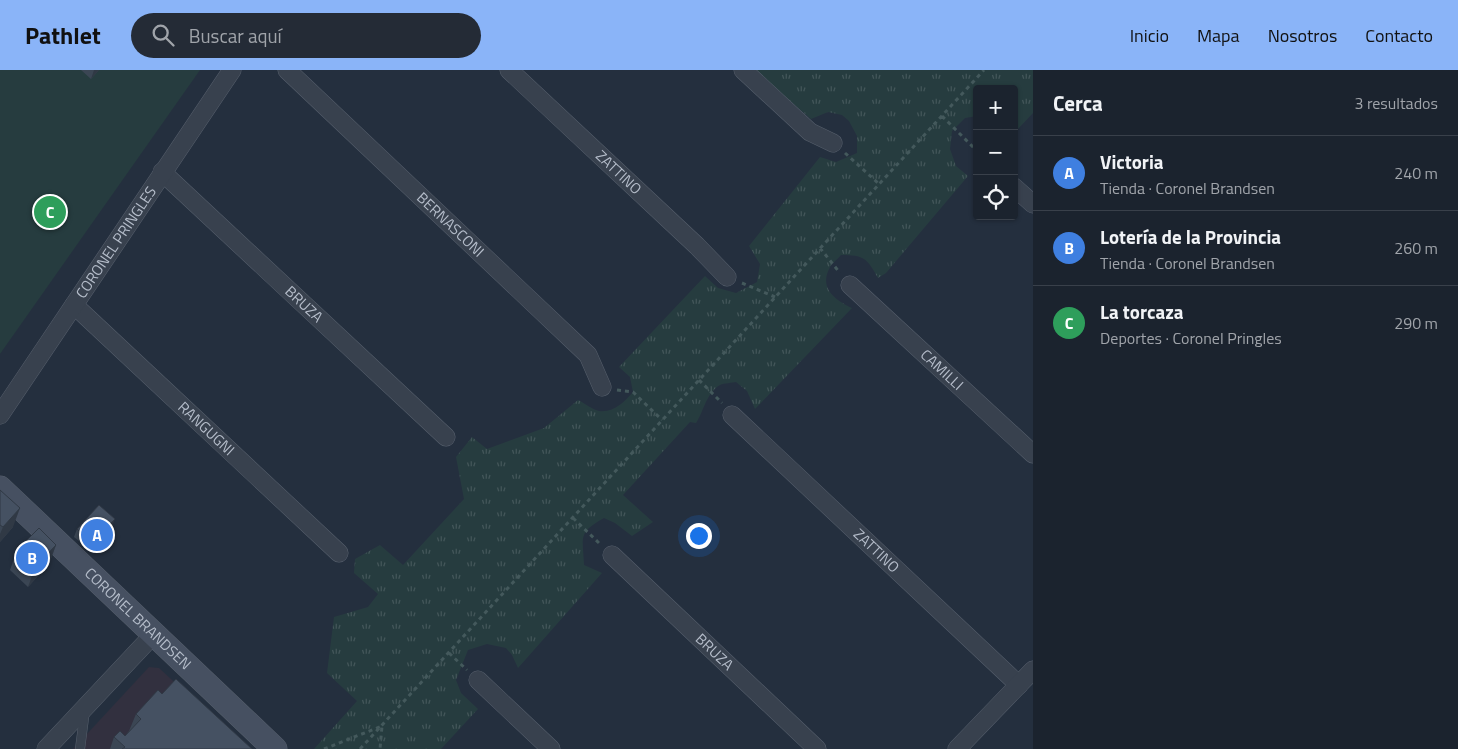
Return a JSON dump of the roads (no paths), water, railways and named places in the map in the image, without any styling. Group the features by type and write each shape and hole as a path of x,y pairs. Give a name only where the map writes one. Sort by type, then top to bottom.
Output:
{"street":[{"name":"CORONEL PRINGLES","path":"0,415 232,70"},
{"name":"BERNASCONI","path":"286,70 588,355 602,387"},
{"name":"ZATTINO","path":"509,70 697,246 727,277"},
{"path":"743,70 810,132 833,143"},
{"name":"BRUZA","path":"162,172 446,437"},
{"path":"1018,191 1033,204"},
{"name":"CAMILLI","path":"850,285 1033,454"},
{"name":"RANGUGNI","path":"74,305 339,553"},
{"name":"ZATTINO","path":"732,415 1019,685"},
{"name":"CORONEL BRANDSEN","path":"0,488 275,749"},
{"name":"BRUZA","path":"612,555 817,749"},
{"path":"46,749 153,635"},
{"path":"958,749 1033,670"},
{"path":"478,680 551,749"}],"lane":[{"path":"80,749 86,706"}],"place":[{"name":"La torcaza","path":"50,212"},
{"name":"Victoria","path":"97,535"},
{"name":"Lotería de la Provincia","path":"32,558"}]}
